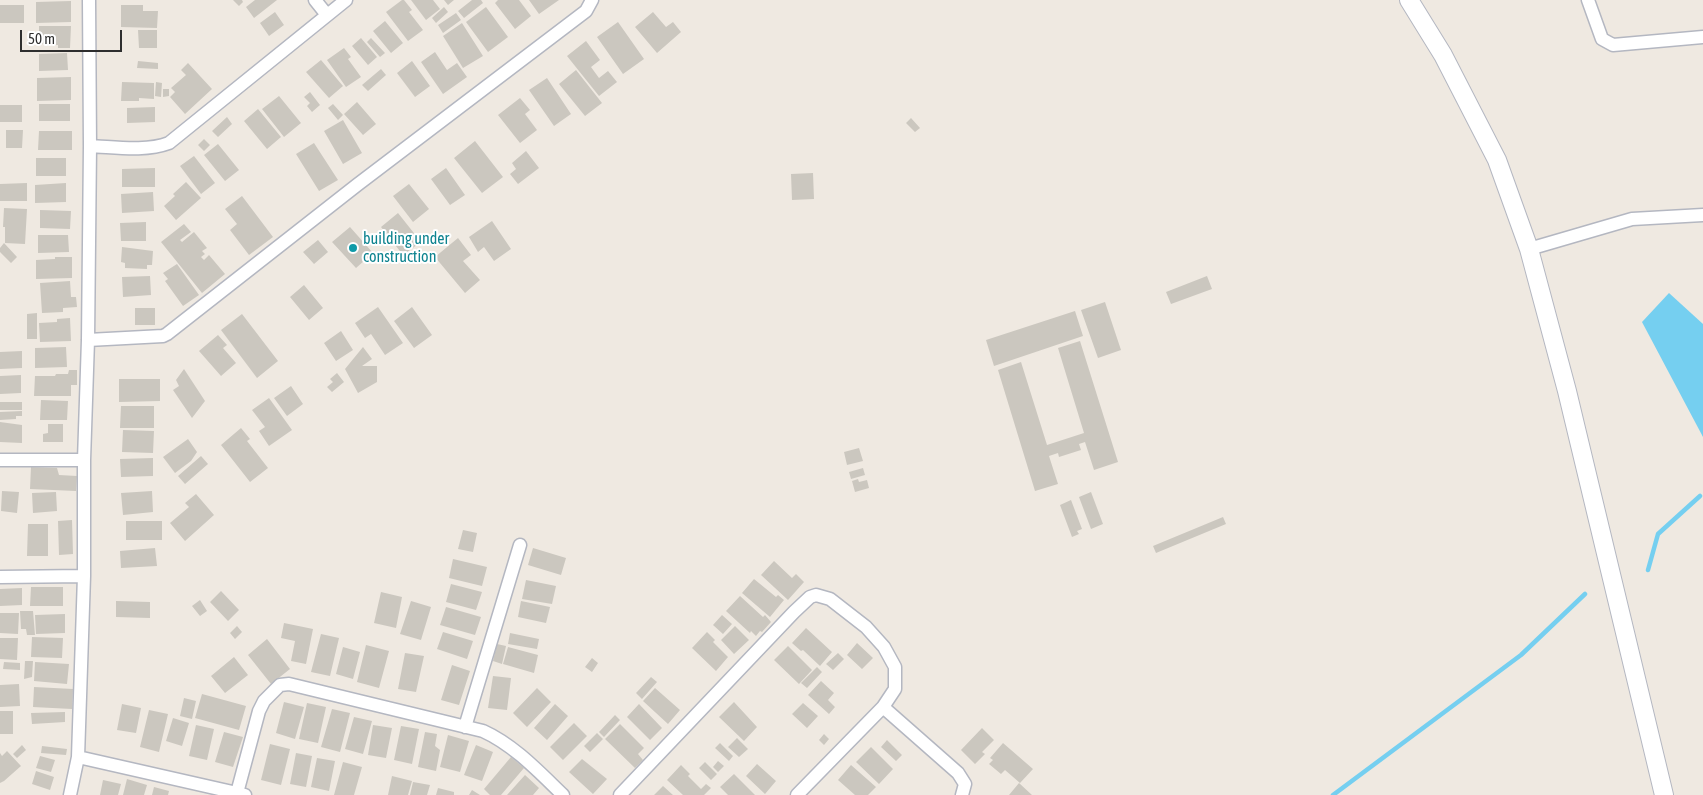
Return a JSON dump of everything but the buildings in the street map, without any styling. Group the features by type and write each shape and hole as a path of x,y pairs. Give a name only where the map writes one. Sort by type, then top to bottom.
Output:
{"street":[{"path":"70,795 78,757 84,576 84,460 88,340 90,146 89,0"},
{"path":"315,0 327,15"},
{"path":"90,146 148,148 159,147 169,143 346,0"},
{"path":"88,340 163,336 167,334 357,185 586,10 592,0"},
{"path":"1409,0 1443,55 1497,160 1529,249 1567,391 1664,795"},
{"path":"1588,0 1602,39 1613,45 1703,37"},
{"path":"1529,249 1632,218 1703,215"},
{"path":"0,460 84,460"},
{"path":"465,727 520,545"},
{"path":"0,577 84,576"},
{"path":"620,795 810,597 816,595 830,599 866,627 884,647 895,667 895,688 883,707 797,795"},
{"path":"78,757 241,794 259,711 264,701 280,685 289,684 483,731 509,745 564,795"},
{"path":"883,707 958,773 965,784 962,795"}],"water":[{"path":"1669,293 1703,324 1703,437 1642,322"}],"waterway":[{"path":"1648,570 1658,534 1700,496"},
{"path":"1333,795 1521,655 1585,594"}],"place":[{"name":"building under construction","path":"353,248"}]}
